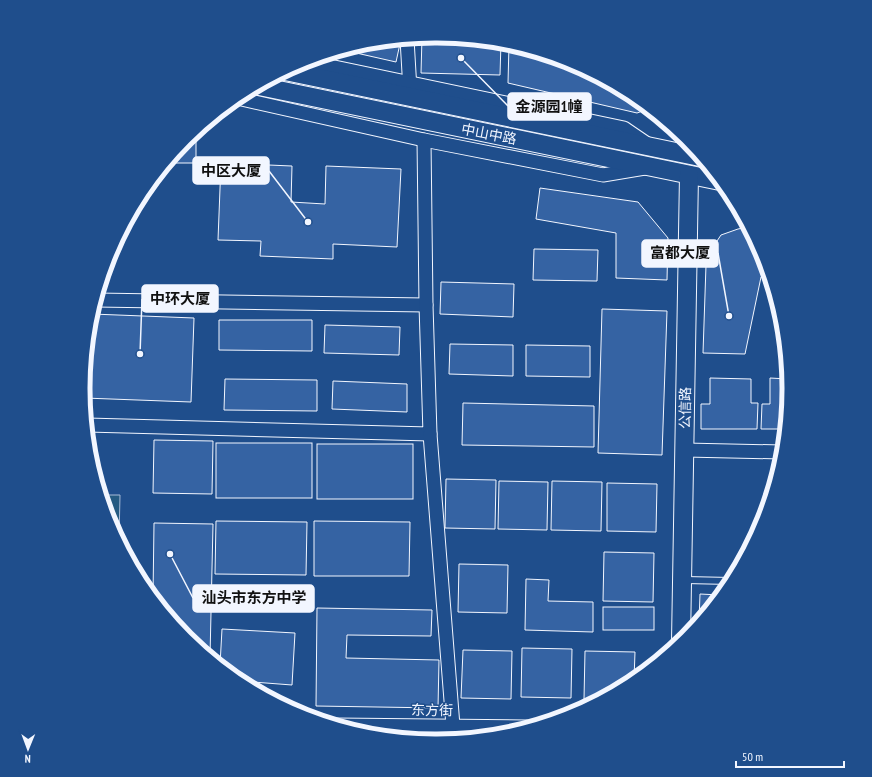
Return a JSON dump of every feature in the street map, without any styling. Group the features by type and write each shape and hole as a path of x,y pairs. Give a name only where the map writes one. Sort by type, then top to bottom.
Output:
{"main road":[{"name":"中山中路","path":"305,69 410,90 468,109 652,148 687,151"},
{"name":"中山中路","path":"266,87 480,133 711,179"},
{"name":"公信路","path":"682,631 689,175"}],"street":[{"path":"407,45 410,90 487,100 624,128 652,148"},
{"path":"296,111 311,97"},
{"path":"246,100 424,140 603,175 648,167"},
{"path":"468,109 487,100"},
{"path":"457,146 480,133"},
{"path":"424,140 426,305 430,434 453,726"},
{"path":"102,300 426,305"},
{"path":"92,425 430,434"},
{"path":"685,450 776,452"},
{"name":"东方街","path":"361,725 504,727"}],"lane":[{"path":"682,580 722,581"}],"shaded area":[{"path":"107,495 120,495 119,526"}],"building":[{"path":"422,44 459,44 501,50 500,75 421,73"},
{"path":"400,45 396,62 356,53"},
{"path":"509,51 547,61 568,69 609,89 642,111 637,113 508,83"},
{"path":"196,140 196,163 174,163"},
{"path":"221,163 292,166 291,202 325,204 326,166 401,169 397,247 333,244 333,259 260,256 261,241 218,240"},
{"path":"540,188 638,202 668,238 667,280 616,278 616,233 536,219"},
{"path":"742,228 746,236 763,277 761,277 745,354 703,353 706,265 711,250 721,235"},
{"path":"534,249 598,250 597,281 533,280"},
{"path":"441,282 514,284 513,317 440,314"},
{"path":"602,309 667,311 662,455 598,453"},
{"path":"99,314 194,318 191,402 90,398 93,343"},
{"path":"219,320 312,320 312,351 219,350"},
{"path":"325,325 400,327 399,355 324,353"},
{"path":"450,344 513,345 513,376 449,374"},
{"path":"526,345 590,346 590,377 526,376"},
{"path":"710,378 751,379 751,403 758,403 757,429 701,429 701,404 710,404"},
{"path":"770,378 782,379 779,429 761,429 762,404 770,404"},
{"path":"225,379 317,380 317,411 224,410"},
{"path":"333,381 407,384 407,412 332,409"},
{"path":"463,403 594,406 594,447 462,445"},
{"path":"154,440 213,441 212,494 153,493"},
{"path":"216,443 312,443 312,498 216,498"},
{"path":"317,444 413,444 413,499 317,499"},
{"path":"446,479 496,480 495,529 445,528"},
{"path":"499,481 548,482 547,530 498,529"},
{"path":"552,481 602,482 601,531 551,530"},
{"path":"607,483 657,484 656,532 607,531"},
{"path":"216,521 307,522 306,575 215,574"},
{"path":"314,521 410,522 409,576 314,576"},
{"path":"154,523 213,524 210,650 176,616 153,586"},
{"path":"604,552 654,553 653,602 603,601"},
{"path":"459,564 508,565 507,613 458,612"},
{"path":"526,579 549,580 548,601 593,602 593,632 525,630"},
{"path":"700,594 713,595 710,599 699,612"},
{"path":"603,607 654,607 654,630 603,630"},
{"path":"317,608 432,610 431,636 347,635 346,658 439,660 438,708 316,706"},
{"path":"222,629 295,633 292,685 254,682 220,658"},
{"path":"522,648 572,649 571,698 521,697"},
{"path":"463,650 512,651 511,699 461,698"},
{"path":"585,651 635,652 634,671 609,688 584,699"}],"place":[{"name":"金源园1幢","path":"461,58"},
{"name":"中区大厦","path":"308,222"},
{"name":"富都大厦","path":"729,316"},
{"name":"中环大厦","path":"140,354"},
{"name":"汕头市东方中学","path":"170,554"}]}
